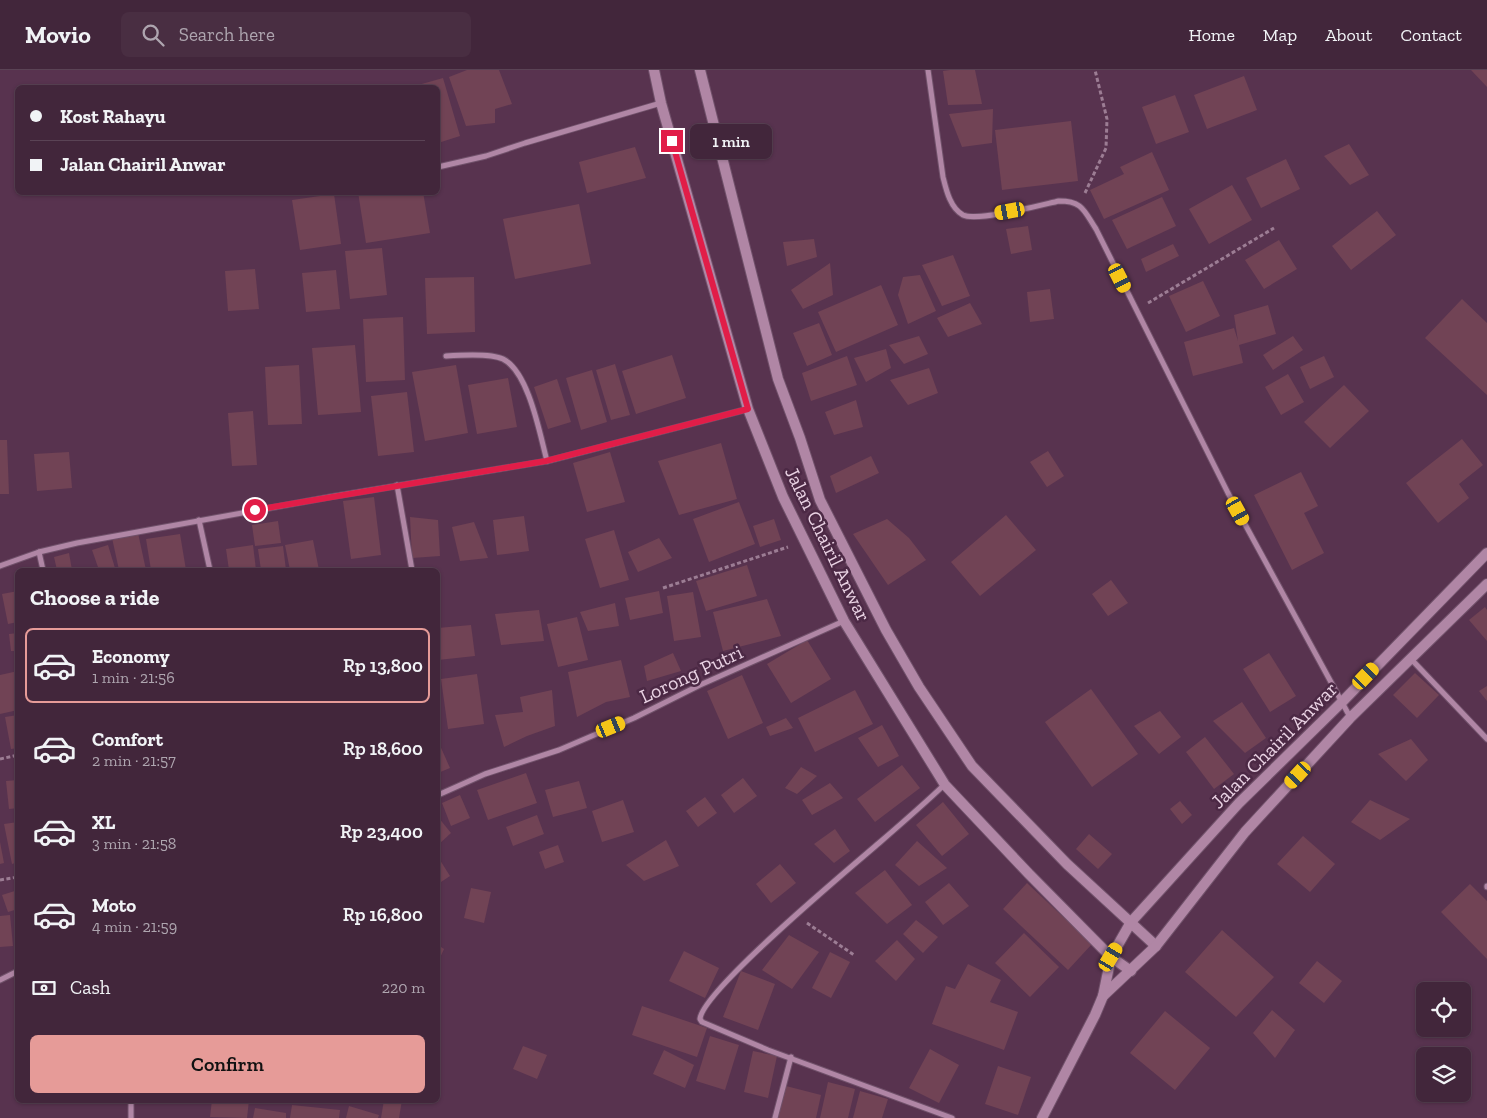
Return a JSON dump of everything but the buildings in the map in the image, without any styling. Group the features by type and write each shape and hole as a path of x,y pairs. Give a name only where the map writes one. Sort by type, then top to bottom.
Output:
{"main road":[{"name":"Jalan Chairil Anwar","path":"654,70 661,103 748,409 783,497 844,621 945,785 1111,957 1131,971"},
{"name":"Jalan Chairil Anwar","path":"700,70 778,379 820,500 886,630 919,687 972,766 1067,864 1156,946"},
{"name":"Jalan Chairil Anwar","path":"1103,996 1111,957 1132,922 1239,803 1342,702 1487,553"},
{"name":"Jalan Chairil Anwar","path":"1103,996 1156,946 1245,832 1350,718 1487,584"},
{"path":"1042,1118 1103,996"}],"street":[{"path":"928,70 943,177 953,204 963,215 979,217 1059,201 1071,201 1079,205 1096,230 1228,493 1350,718"},
{"path":"440,167 486,156 661,103"},
{"path":"446,356 463,355 503,359 515,369 528,395 546,461"},
{"path":"0,566 39,552 77,543 397,485 546,461 748,409"},
{"path":"397,485 412,568"},
{"path":"199,520 210,568"},
{"path":"39,552 43,568"},
{"name":"Lorong Putri","path":"440,794 485,774 559,750 634,718 700,685 844,621"},
{"path":"1411,659 1487,738"},
{"path":"945,785 754,953 711,998 700,1014 700,1019 702,1022 768,1050 952,1118"},
{"path":"0,980 15,972"},
{"path":"774,1118 791,1057"},
{"path":"131,1103 131,1118"}],"path":[{"path":"1079,205 1106,148 1107,119 1095,70"},
{"path":"1137,310 1274,228"},
{"path":"663,588 805,541"},
{"path":"0,759 15,756"},
{"path":"0,880 15,878"},
{"path":"796,915 854,955"}],"route":[{"path":"255,510 546,461 748,409 672,141"}]}
